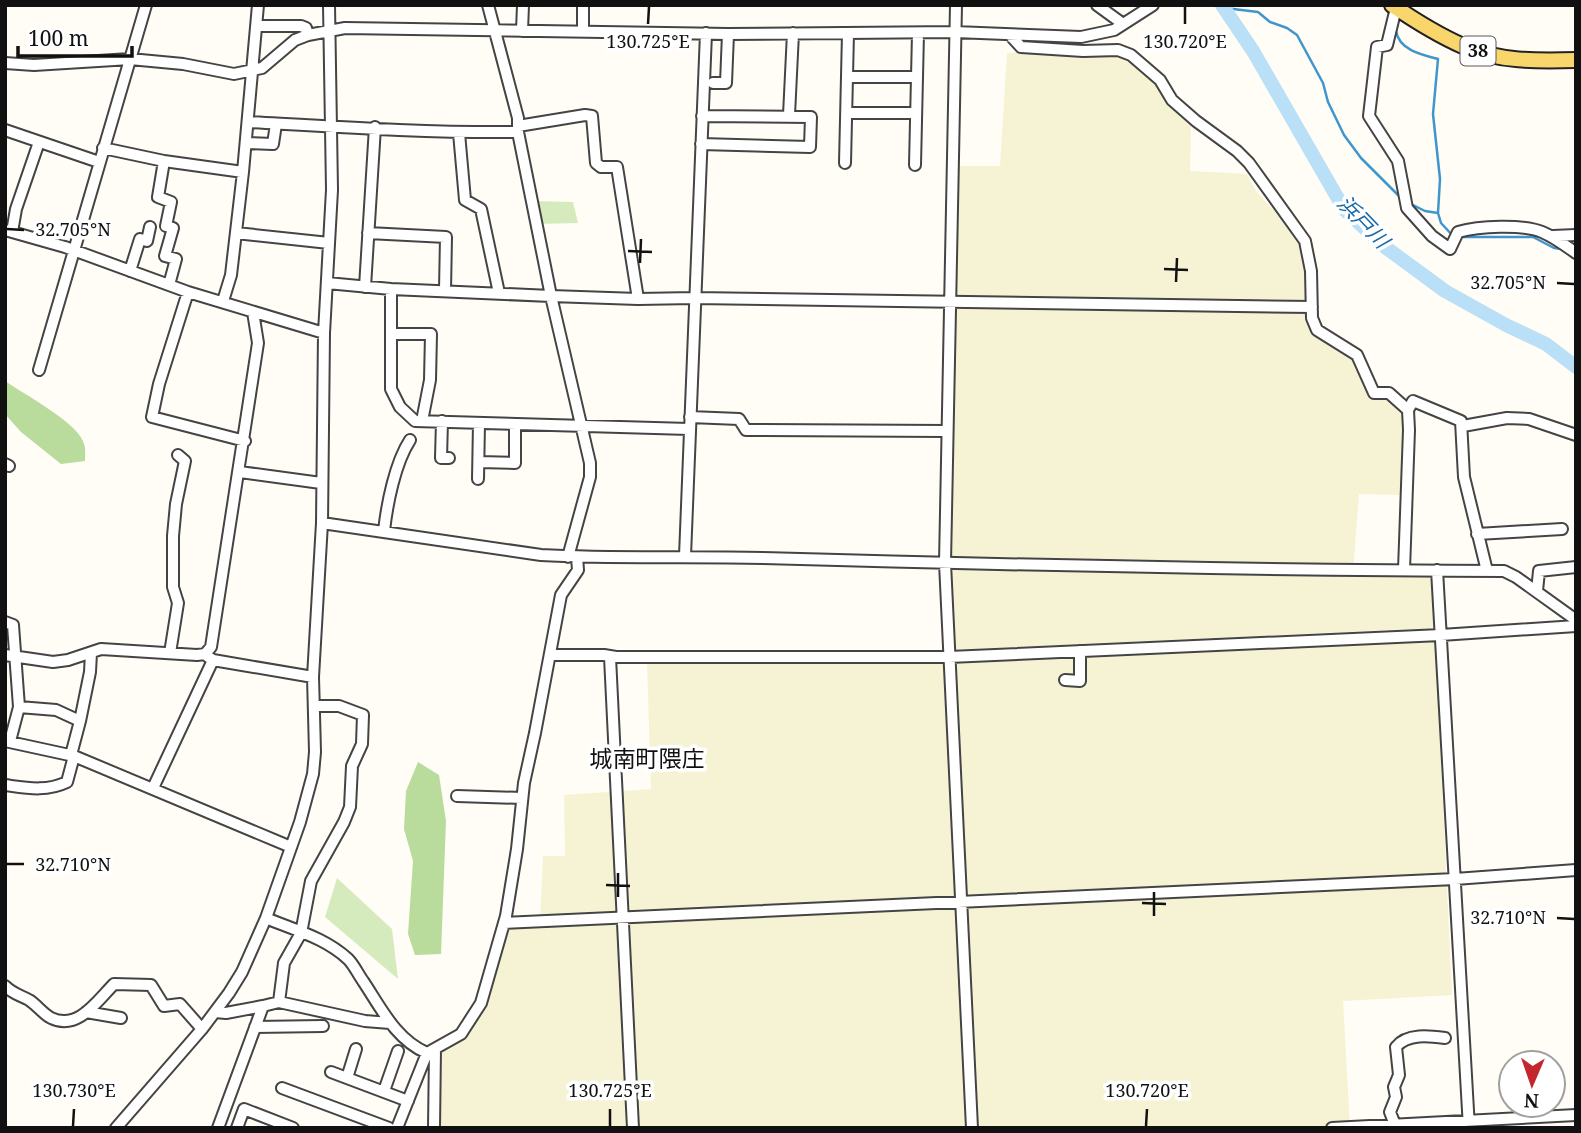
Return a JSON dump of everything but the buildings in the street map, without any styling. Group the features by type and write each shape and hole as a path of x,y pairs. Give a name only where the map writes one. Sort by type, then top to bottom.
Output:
{"main road":[{"name":"38","path":"1394,7 1464,47 1495,56 1523,60 1576,60"}],"street":[{"path":"38,370 146,5"},
{"path":"223,301 231,275 236,233 258,5"},
{"path":"116,1128 202,1029 242,972 291,847 313,774 313,677 322,523 324,333 332,127 329,5"},
{"path":"397,1128 431,1051 461,1034 481,1003 504,923 517,849 522,798 561,595 578,570 572,557 590,477 590,463 551,296 518,118 488,5"},
{"path":"522,31 523,5"},
{"path":"583,5 583,32"},
{"path":"956,5 945,563 972,1128"},
{"path":"1097,5 1125,22"},
{"path":"5,63 34,65 130,59 183,64 234,74 253,70 273,61 295,40 330,30 728,34 955,32 1093,36 1125,22 1153,5"},
{"path":"1394,7 1387,45 1377,47 1369,116 1398,161 1407,208 1432,236 1450,249 1458,232 1472,228 1525,229 1540,231 1576,253"},
{"path":"257,26 301,26 306,28 308,35"},
{"path":"685,556 706,33"},
{"path":"789,115 793,33"},
{"path":"845,163 848,33"},
{"path":"915,165 918,33"},
{"path":"713,83 726,83 728,34"},
{"path":"1010,35 1021,47 1118,50 1130,55 1160,80 1172,100 1237,150 1305,241 1309,254 1312,318 1317,330 1357,355 1374,393 1389,393 1408,410"},
{"path":"847,77 917,77"},
{"path":"846,113 916,113"},
{"path":"248,122 459,133 518,129 585,115 592,116 597,163 601,167 617,167 638,299"},
{"path":"701,144 810,147 811,117 702,116"},
{"path":"246,143 273,144 276,124"},
{"path":"365,286 374,127"},
{"path":"5,130 99,162"},
{"path":"459,133 465,200 481,209 499,293"},
{"path":"39,142 9,231 188,292 324,333"},
{"path":"103,148 164,161 243,172"},
{"path":"164,161 158,197 171,202 166,226 173,228 165,256 176,259 169,285"},
{"path":"130,271 140,239 147,241 150,227"},
{"path":"236,233 329,243"},
{"path":"368,233 446,237 445,290"},
{"path":"1550,237 1576,235"},
{"path":"327,283 391,289 638,299 1312,307"},
{"path":"391,289 391,390 400,407 415,421 688,429"},
{"path":"188,292 159,384 152,416 244,441"},
{"path":"153,788 209,657 240,472 258,343 253,312"},
{"path":"391,334 431,334 430,380 422,421"},
{"path":"1404,570 1408,410 1413,401 1461,421 1463,469 1487,571"},
{"path":"690,417 739,419 746,430 946,431"},
{"path":"1463,426 1507,418 1529,419 1576,435"},
{"path":"442,421 441,458 449,458"},
{"path":"478,479 479,422"},
{"path":"478,462 515,463 516,424"},
{"path":"384,531 386,510 402,452 410,440"},
{"path":"170,653 178,603 173,587 173,536 185,460 178,455"},
{"path":"240,472 321,483"},
{"path":"322,523 541,555 572,557 685,556 945,563 1504,571 1576,620"},
{"path":"1477,534 1562,529"},
{"path":"1537,592 1539,571 1576,567"},
{"path":"1437,570 1469,1124"},
{"path":"5,622 13,625 10,656 19,707 8,741 72,755 291,847"},
{"path":"550,655 949,657 1441,635 1576,626"},
{"path":"10,656 53,662 101,649 170,653 209,657 313,677"},
{"path":"1065,681 1080,681 1080,651"},
{"path":"5,785 34,789 59,786 67,782 90,672 90,653"},
{"path":"610,657 633,1128"},
{"path":"279,1002 284,963 301,933 312,881 350,807 352,766 362,744 363,715 339,706 314,706"},
{"path":"19,707 56,710 79,722"},
{"path":"457,796 522,798"},
{"path":"504,923 1455,879 1576,870"},
{"path":"265,918 317,937 349,960 390,1023 408,1043 431,1051"},
{"path":"5,986 53,1019 68,1022 79,1018 114,984 149,985 164,1006 180,1004 202,1029"},
{"path":"215,1012 226,1013 279,1002 365,1021 390,1023"},
{"path":"295,1005 295,1027"},
{"path":"218,1128 263,1006"},
{"path":"86,1012 121,1018"},
{"path":"255,1027 323,1026"},
{"path":"1395,1125 1390,1112 1396,1097 1394,1087 1399,1075 1396,1047 1414,1037 1433,1035 1445,1038"},
{"path":"347,1078 356,1049"},
{"path":"384,1091 398,1051"},
{"path":"431,1051 434,1128"},
{"path":"331,1072 408,1101"},
{"path":"282,1088 389,1128"},
{"path":"237,1128 244,1109 293,1128"},
{"path":"1332,1128 1469,1124 1576,1115"}],"shaded area":[{"path":"1123,52 1145,71 1159,90 1191,123 1190,171 1247,174 1256,191 1294,232 1303,251 1307,274 1308,321 1328,344 1357,362 1376,394 1400,401 1405,419 1402,495 1359,494 1353,573 1430,577 1434,628 951,650 954,166 1000,166 1007,53"},
{"path":"1435,635 1452,995 1343,1001 1350,1128 437,1128 439,1050 469,1024 504,923 540,921 543,856 565,856 564,795 651,789 647,663 940,657"}],"green space":[{"path":"532,201 573,202 578,223 537,224"},
{"path":"5,381 72,427 84,444 85,461 61,464 21,432 5,414"},
{"path":"418,762 439,775 446,821 441,954 415,955 408,934 413,861 404,829 406,791"},
{"path":"337,878 392,929 398,979 325,917"}],"waterway":[{"name":"浜戸川","path":"1222,5 1253,51 1344,209 1385,247 1445,291 1546,344 1576,367"},
{"path":"1225,8 1258,12 1270,22 1297,35 1323,83 1328,102 1344,135 1361,158 1400,197"},
{"path":"1396,31 1406,47 1438,59 1433,114 1440,179 1438,213 1441,223 1453,236"},
{"path":"1409,203 1425,211 1438,213"},
{"path":"1459,237 1533,237 1554,248 1562,249"}],"district":[{"name":"城南町隈庄","path":"647,759"}]}
